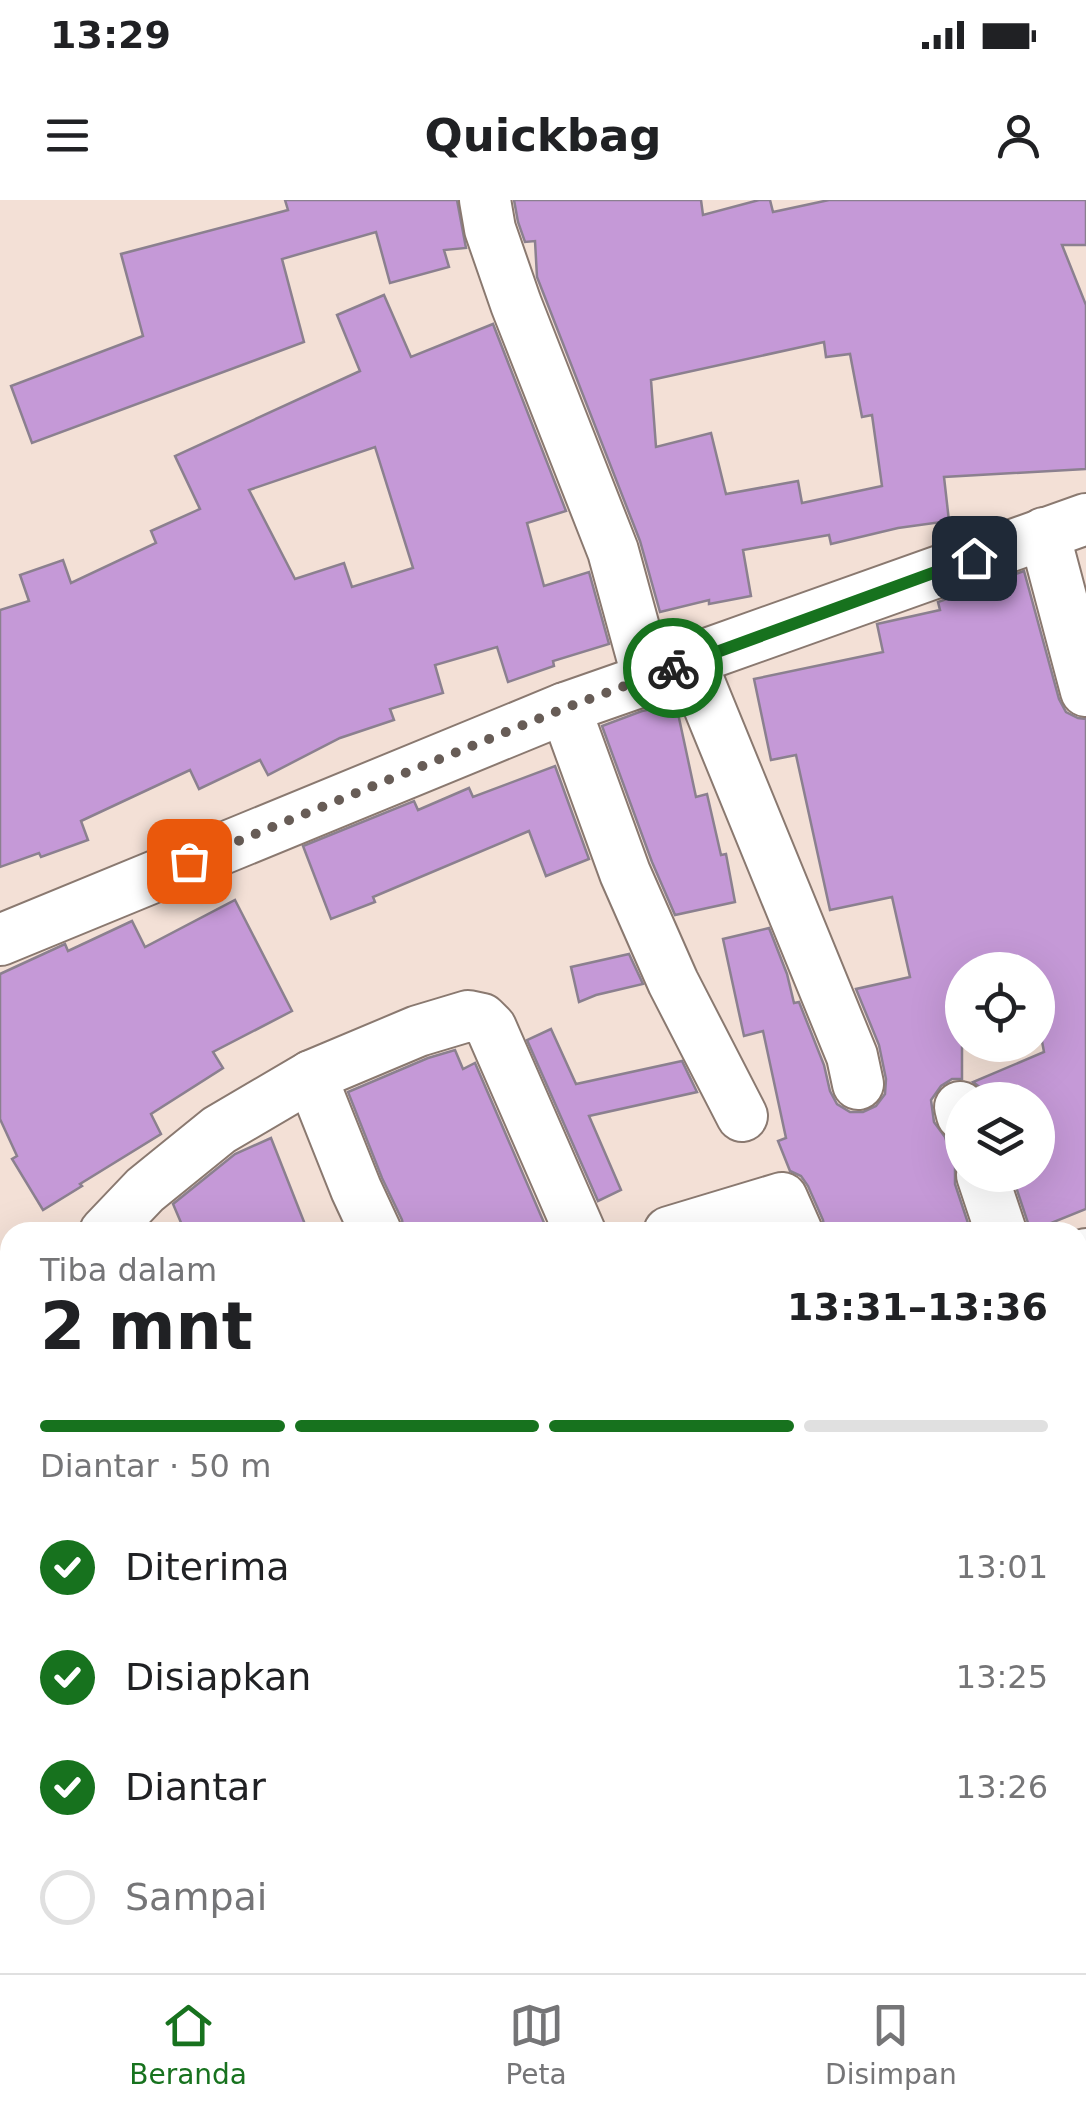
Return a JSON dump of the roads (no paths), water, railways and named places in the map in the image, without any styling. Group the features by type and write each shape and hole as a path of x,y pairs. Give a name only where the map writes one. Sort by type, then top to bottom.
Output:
{"street":[{"path":"486,200 490,228 516,304 613,552 852,1056 858,1084"},
{"path":"0,940 565,708 1065,526 1086,691"},
{"path":"565,708 625,873 674,982 742,1116"},
{"path":"130,1222 154,1212 219,1130 312,1076 418,1031 468,1016 482,1018 491,1028 576,1222"},
{"path":"312,1076 371,1222"},
{"path":"988,1192 998,1222"},
{"path":"702,1222 782,1198 792,1222"}]}
